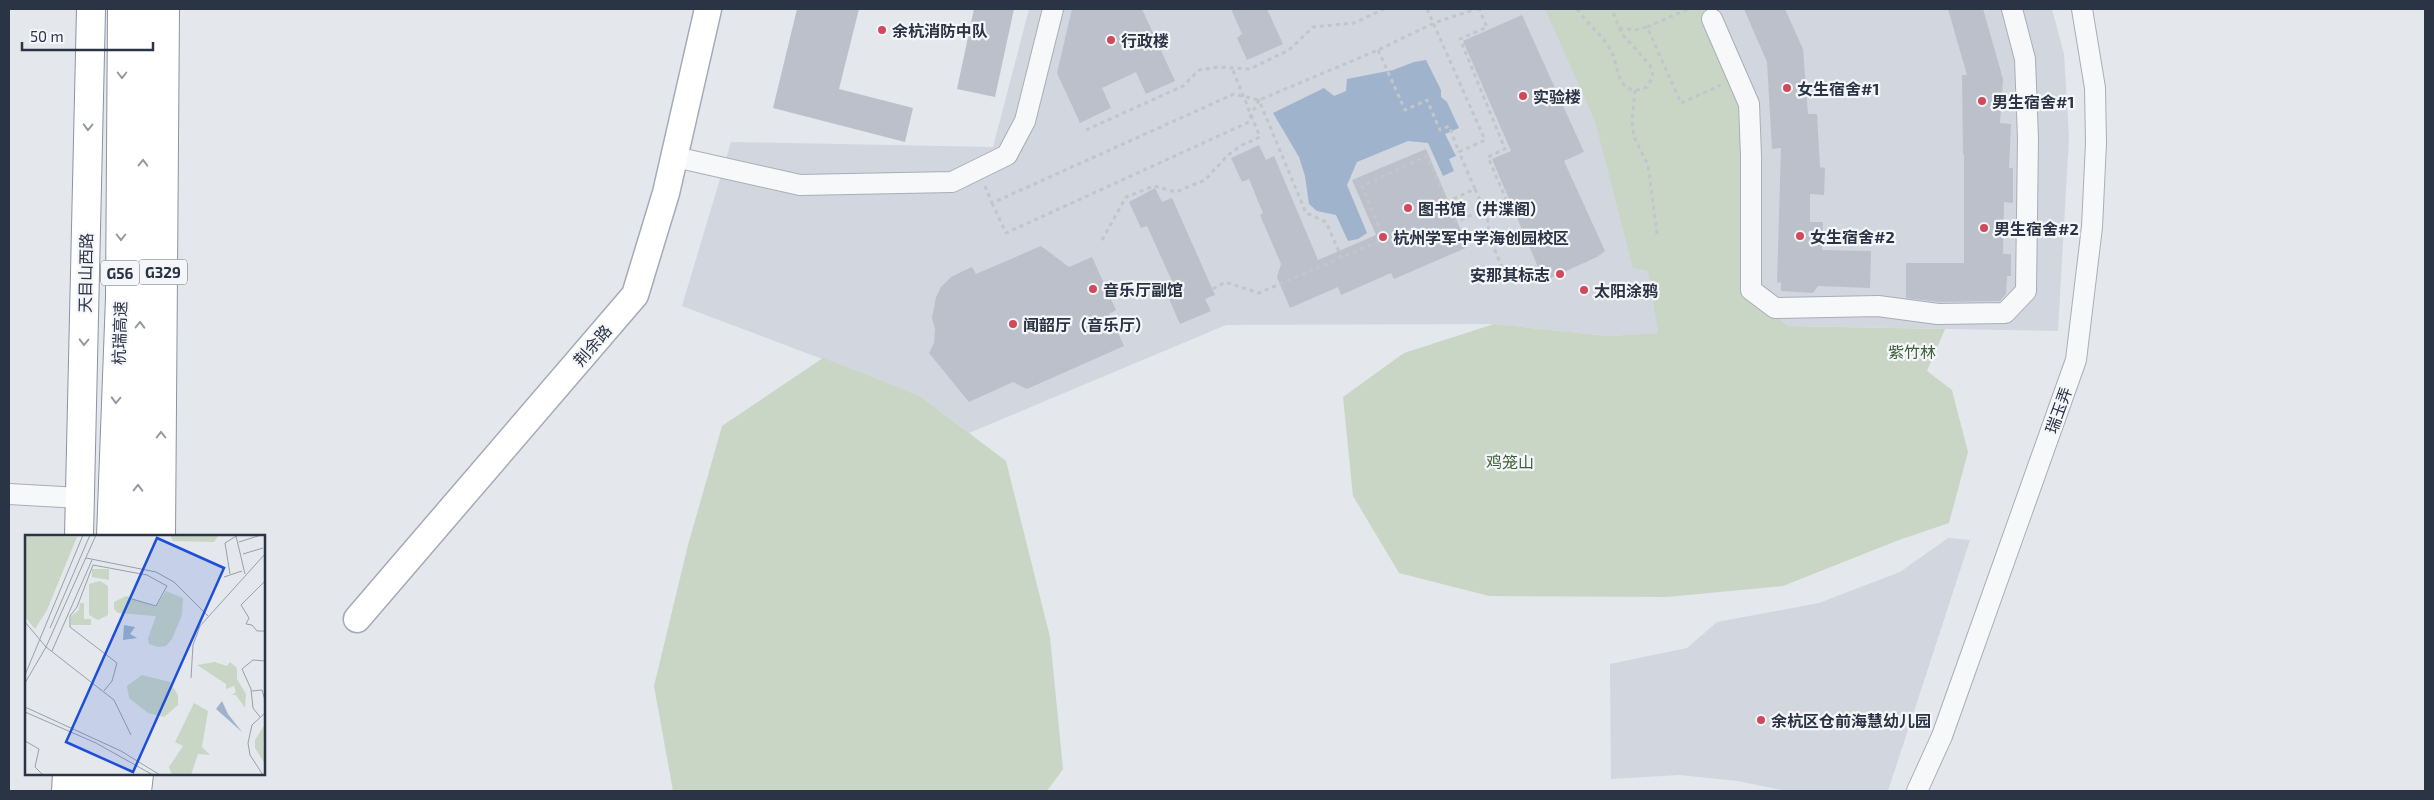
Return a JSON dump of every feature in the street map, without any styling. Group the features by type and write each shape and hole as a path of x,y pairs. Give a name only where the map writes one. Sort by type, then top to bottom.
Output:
{"highway":[{"name":"天目山西路","path":"79,535 91,9"},
{"name":"杭瑞高速","path":"111,535 120,298 122,9"},
{"name":"杭瑞高速","path":"137,535 146,9"},
{"name":"G329","path":"160,535 165,9"},
{"path":"66,791 67,775"},
{"path":"93,791 95,775"},
{"path":"118,791 119,775"},
{"path":"137,791 139,775"}],"main road":[{"name":"荆余路","path":"357,619 635,295 666,193 708,9"}],"street":[{"path":"674,157 784,183 810,186 952,182 1007,154 1025,120 1053,9"},
{"path":"1712,19 1749,104 1751,290 1775,308 1878,306 1938,314 2005,313 2026,291 2028,139 2025,60 2012,9"},
{"name":"瑞玉弄","path":"1918,791 1942,736 2076,360 2092,228 2096,143 2095,88 2082,9"},
{"path":"9,494 80,498"}],"path":[{"path":"1086,130 1183,86 1199,70 1250,69 1289,50 1313,27 1354,23 1384,9"},
{"path":"1427,9 1485,140 1459,152"},
{"path":"992,203 1234,94 1259,100 1378,50 1434,24 1477,9 1487,27 1460,39 1505,149 1488,157 1506,199 1456,222 1427,156 1362,186 1384,239 1259,293 1225,282 1213,288"},
{"path":"1578,9 1610,50 1617,65 1620,80 1627,88 1635,90 1647,87 1653,76 1650,65 1618,28 1612,9"},
{"path":"1618,28 1635,30 1647,27 1688,9"},
{"path":"1647,27 1681,103 1738,78"},
{"path":"1378,50 1405,110 1427,100 1440,130 1449,126 1488,216 1490,238 1508,282 1539,268"},
{"path":"1102,240 1126,197 1154,186 1176,192 1205,180 1228,155 1242,145 1260,137 1232,68"},
{"path":"1635,90 1632,121 1634,137 1648,165 1657,234"},
{"path":"978,170 1006,233 1247,123 1259,100"},
{"path":"1259,100 1306,213 1326,222 1344,263"},
{"path":"1453,199 1475,189"}],"shaded area":[{"name":"杭州学军中学海创园校区","path":"1029,9 2052,9 2064,54 2069,137 2058,331 1787,326 1608,336 1494,324 1226,325 969,433 920,396 682,306 731,142 993,147"},
{"name":"余杭区仓前海慧幼儿园","path":"1948,538 1970,540 1888,791 1786,791 1738,781 1679,775 1611,779 1610,664 1687,648 1717,622 1819,603 1900,572"}],"green space":[{"name":"鸡笼山","path":"1545,9 1703,9 1744,106 1747,292 1787,326 1945,329 1927,371 1952,390 1968,452 1949,523 1899,540 1783,586 1667,597 1489,596 1399,573 1353,496 1343,397 1404,353 1494,324 1608,336 1658,333 1648,271 1633,268 1595,121"},
{"path":"823,358 920,396 1006,461 1050,637 1063,769 1047,791 673,791 654,686 688,545 722,426"}],"water":[{"path":"1426,60 1441,90 1441,97 1447,102 1459,128 1445,134 1456,156 1449,159 1454,171 1443,176 1428,143 1408,141 1357,162 1347,185 1367,233 1358,239 1348,241 1336,215 1317,211 1309,204 1305,176 1299,157 1273,113 1324,88 1334,96 1346,91 1347,79 1393,70 1414,62"}],"building":[{"path":"797,9 859,9 839,89 913,108 905,142 773,108"},
{"path":"974,9 1014,9 995,97 957,89"},
{"name":"行政楼","path":"1072,9 1142,9 1175,81 1146,94 1136,72 1102,88 1111,108 1080,123 1057,73"},
{"path":"1231,9 1267,9 1283,44 1247,60 1237,38 1242,34"},
{"path":"1744,9 1785,9 1803,49 1808,114 1817,114 1820,167 1825,168 1824,195 1810,194 1810,222 1823,222 1822,250 1871,251 1870,288 1818,286 1813,293 1781,291 1781,282 1777,283 1781,148 1772,149 1767,62"},
{"path":"1948,9 1983,9 2003,79 2000,123 2011,124 2009,168 2013,168 2013,203 2004,202 2003,254 2011,254 2011,276 2007,276 2006,294 2000,301 1939,302 1906,298 1906,263 1964,263 1962,75 1967,75"},
{"name":"实验楼","path":"1522,15 1584,152 1564,161 1605,251 1597,257 1544,281 1492,159 1511,151 1463,41"},
{"name":"图书馆（井渫阁）","path":"1259,145 1266,160 1274,156 1318,260 1376,235 1352,180 1426,149 1468,247 1394,279 1391,273 1341,295 1338,287 1290,308 1277,277 1281,264 1260,215 1263,213 1249,179 1242,182 1231,158"},
{"path":"1155,188 1162,202 1172,198 1215,295 1205,299 1211,311 1180,324 1167,294 1176,290 1147,226 1141,228 1129,202"},
{"name":"闻韶厅（音乐厅）","path":"1041,246 1069,267 1092,257 1116,310 1109,314 1124,346 1027,389 1013,382 969,402 929,353 934,343 935,329 932,318 936,297 941,287 951,277 961,272 972,267 976,274"}],"place":[{"name":"余杭消防中队","path":"882,30"},
{"name":"行政楼","path":"1111,40"},
{"name":"女生宿舍#1","path":"1787,88"},
{"name":"实验楼","path":"1523,96"},
{"name":"男生宿舍#1","path":"1982,101"},
{"name":"图书馆（井渫阁）","path":"1408,208"},
{"name":"男生宿舍#2","path":"1984,228"},
{"name":"女生宿舍#2","path":"1800,236"},
{"name":"杭州学军中学海创园校区","path":"1383,237"},
{"name":"安那其标志","path":"1560,274"},
{"name":"音乐厅副馆","path":"1093,289"},
{"name":"太阳涂鸦","path":"1584,290"},
{"name":"闻韶厅（音乐厅）","path":"1013,324"},
{"name":"余杭区仓前海慧幼儿园","path":"1761,720"}],"park label":[{"name":"紫竹林","path":"1912,351"}]}
